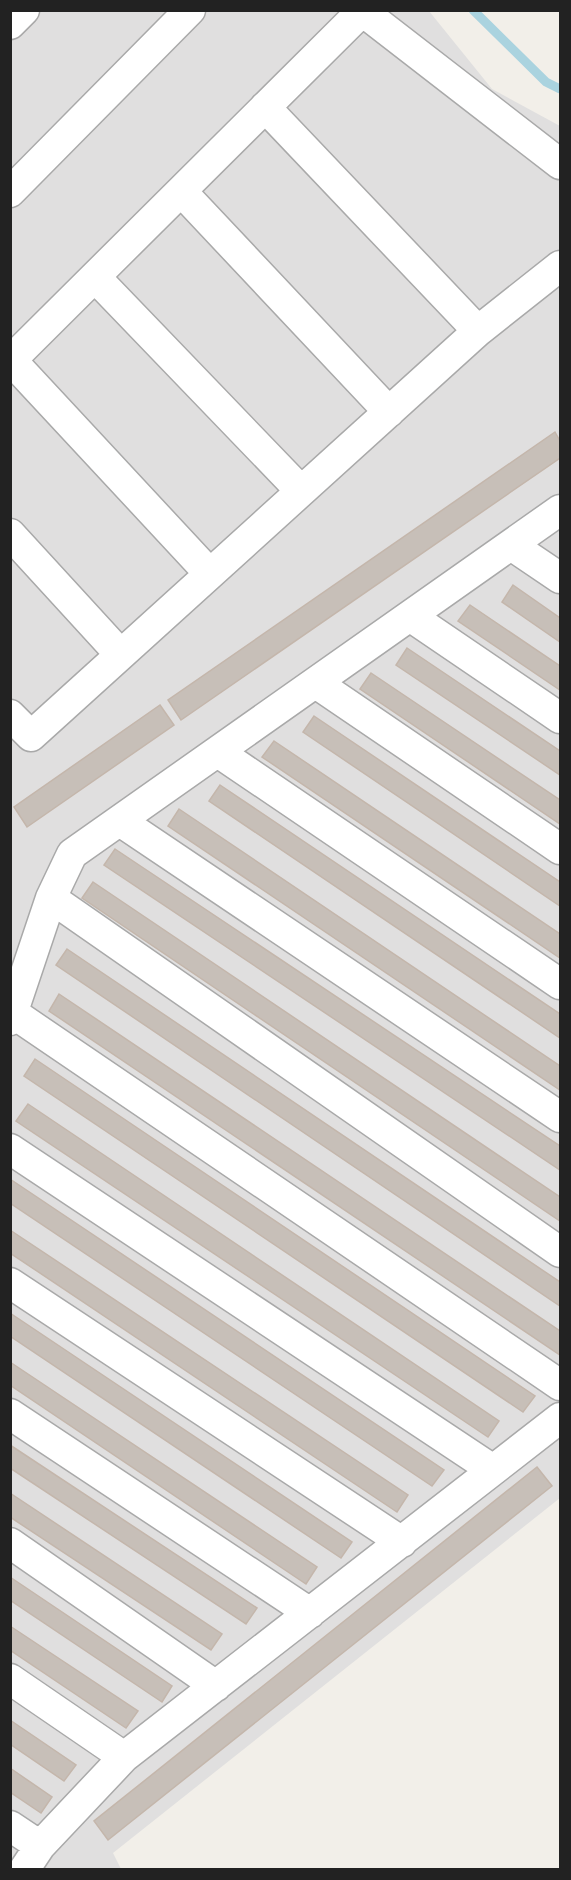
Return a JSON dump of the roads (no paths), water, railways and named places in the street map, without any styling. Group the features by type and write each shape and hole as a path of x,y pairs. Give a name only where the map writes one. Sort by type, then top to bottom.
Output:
{"street":[{"path":"10,24 24,10"},
{"path":"10,192 190,10"},
{"path":"210,573 11,360 361,11 561,164"},
{"path":"265,107 478,331"},
{"path":"181,191 389,412"},
{"path":"10,715 31,736 478,331 561,266"},
{"path":"94,277 301,491"},
{"path":"561,510 72,854 51,898 12,1016 561,1385"},
{"path":"10,534 120,654"},
{"path":"512,545 561,578"},
{"path":"410,616 561,718"},
{"path":"316,682 561,849"},
{"path":"218,752 561,984"},
{"path":"120,821 561,1117"},
{"path":"51,898 561,1252"},
{"path":"10,1149 493,1470"},
{"path":"10,1283 402,1542"},
{"path":"10,1414 310,1613"},
{"path":"10,1826 32,1858 124,1757 561,1418"},
{"path":"10,1543 216,1686"},
{"path":"10,1679 124,1757"}],"waterway":[{"path":"473,10 546,82 560,89"}]}
